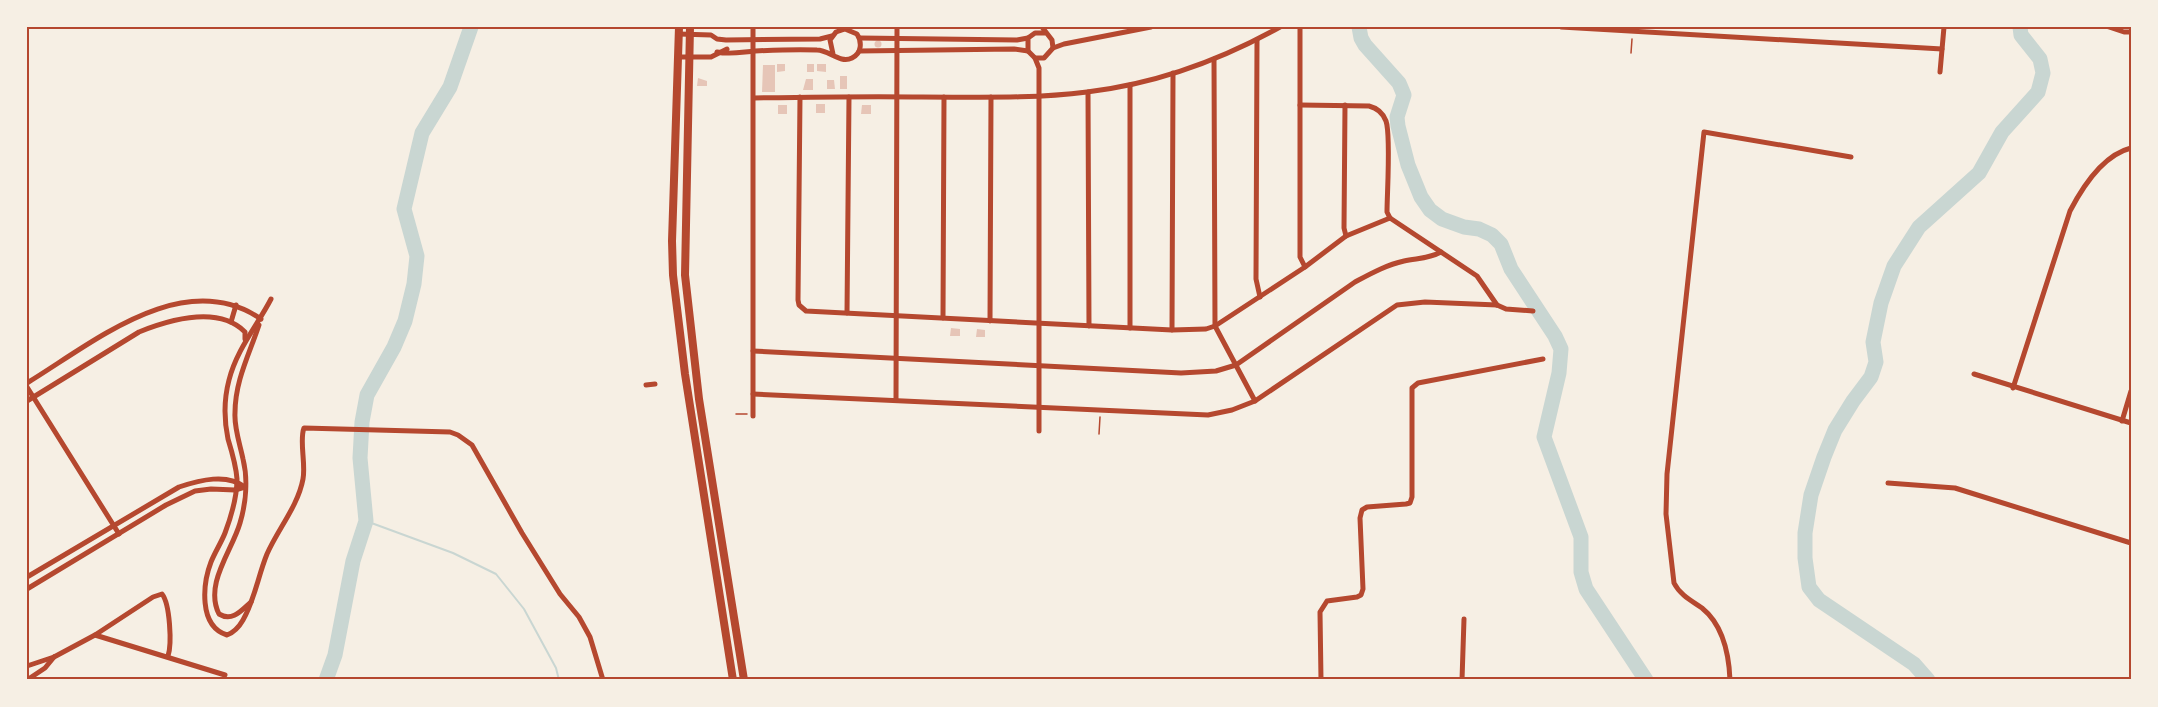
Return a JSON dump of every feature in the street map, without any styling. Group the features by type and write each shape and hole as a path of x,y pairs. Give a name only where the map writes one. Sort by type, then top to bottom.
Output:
{"main road":[{"path":"679,31 672,241 674,275 685,374 733,680"},
{"path":"690,31 685,275 716,507 726,556 744,680"},
{"path":"685,374 697,374"}],"street":[{"path":"753,27 753,415"},
{"path":"896,400 897,27"},
{"path":"1039,431 1040,68 1044,58 1053,48 1151,27"},
{"path":"754,98 1040,97 1088,92 1130,85 1173,73 1214,59 1280,27"},
{"path":"1300,27 1300,257 1305,267"},
{"path":"1561,27 1633,31 1685,30 1942,50"},
{"path":"1940,72 1944,27"},
{"path":"2109,27 2131,32"},
{"path":"679,31 711,35 717,39 820,39 832,36 845,28 854,31 860,38 860,51"},
{"path":"860,38 1017,40 1028,38 1040,30 1052,40 1064,44"},
{"path":"832,36 830,45 833,54"},
{"path":"1028,38 1026,47 1028,51"},
{"path":"678,57 711,57 720,46 717,39"},
{"path":"1257,39 1256,279 1260,297"},
{"path":"1052,40 1053,48"},
{"path":"717,52 730,49 820,50 847,60 860,51 1014,49 1028,51 1035,57 1040,68"},
{"path":"717,52 732,54 754,51"},
{"path":"1035,57 1044,58"},
{"path":"1214,59 1215,326 1255,401"},
{"path":"1172,330 1173,73"},
{"path":"1130,85 1130,328"},
{"path":"1088,92 1089,326"},
{"path":"800,97 799,305 806,311 1172,330 1206,329 1215,326 1260,297 1346,236 1390,218"},
{"path":"847,313 849,97"},
{"path":"943,318 944,97"},
{"path":"990,321 991,97"},
{"path":"1300,105 1376,108 1386,120 1388,127 1387,212 1390,218 1477,276 1497,305"},
{"path":"1345,105 1344,228 1346,236"},
{"path":"1730,680 1726,648 1714,620 1681,593 1674,583 1666,514 1667,474 1704,132 1851,157"},
{"path":"2013,388 2070,211 2086,184 2102,166 2119,151 2131,148"},
{"path":"753,351 1180,373 1216,371 1236,365 1355,282 1403,261 1430,258 1441,252"},
{"path":"252,601 228,618 219,614 215,602 222,565 244,509 244,461 234,417 235,399 240,374 271,299"},
{"path":"119,534 27,385 126,322 159,307 198,301 236,305 261,319"},
{"path":"753,394 1208,415 1232,410 1255,401 1397,305 1425,302 1497,305 1506,309 1533,311"},
{"path":"231,322 236,305"},
{"path":"27,401 139,332 158,324 197,318 221,319 231,322 244,332 244,341"},
{"path":"261,319 244,341 229,378 225,398 228,436 237,481 229,521 207,574 205,603 212,624 227,635 233,633 252,601 267,554 297,498 303,481 304,428 444,432 458,435 472,445 522,533 590,637 603,680"},
{"path":"1321,680 1320,612 1322,606 1327,601 1357,597 1361,595 1363,589 1360,518 1362,510 1367,507 1406,504 1412,497 1412,388 1418,383 1543,359"},
{"path":"1974,375 2131,423"},
{"path":"646,385 655,384"},
{"path":"2122,421 2131,392"},
{"path":"27,577 179,487 210,480 237,481 245,487"},
{"path":"1888,483 1955,488 2131,543"},
{"path":"27,589 166,505 195,491 235,490 245,487"},
{"path":"27,666 54,657 153,597 162,594 167,603 171,649 168,656"},
{"path":"1462,680 1464,619"},
{"path":"95,634 225,675"},
{"path":"27,680 45,668 54,657"}],"path":[{"path":"1632,53 1633,31"},
{"path":"1099,434 1101,411"},
{"path":"736,414 753,415"}],"building":[{"path":"878,40 882,44 878,48 874,44"},
{"path":"777,64 785,64 785,71 777,72"},
{"path":"807,64 814,64 814,72 807,72"},
{"path":"817,64 826,64 826,72 817,71"},
{"path":"763,65 775,65 775,92 762,92"},
{"path":"840,76 847,76 847,89 840,89"},
{"path":"698,78 707,81 707,86 697,86"},
{"path":"806,79 813,79 813,90 803,90"},
{"path":"827,80 834,80 835,89 827,89"},
{"path":"816,104 825,104 825,113 816,113"},
{"path":"778,105 787,105 787,114 778,114"},
{"path":"862,105 871,105 871,114 861,114"},
{"path":"951,328 960,329 960,336 950,336"},
{"path":"977,329 985,330 985,337 976,337"}],"waterway":[{"path":"326,680 335,655 353,561 366,521 360,458 362,422 367,395 394,347 405,321 414,284 417,256 404,209 422,133 450,87 471,27"},
{"path":"1359,27 1365,45 1399,83 1404,95 1397,117 1398,126 1408,165 1421,197 1430,210 1442,219 1464,227 1479,229 1492,235 1501,244 1511,269 1555,336 1561,349 1559,373 1544,437 1581,537 1581,572 1586,589 1646,680"},
{"path":"1928,680 1914,664 1819,600 1809,587 1805,558 1805,533 1811,495 1835,430 1871,377 1876,362 1873,342 1881,303 1894,266 1919,227 1979,173 2002,132 2038,92 2043,73 2040,59 2021,35 2020,27"},
{"path":"366,521 453,553 496,574 524,609 556,668 559,680"}]}
